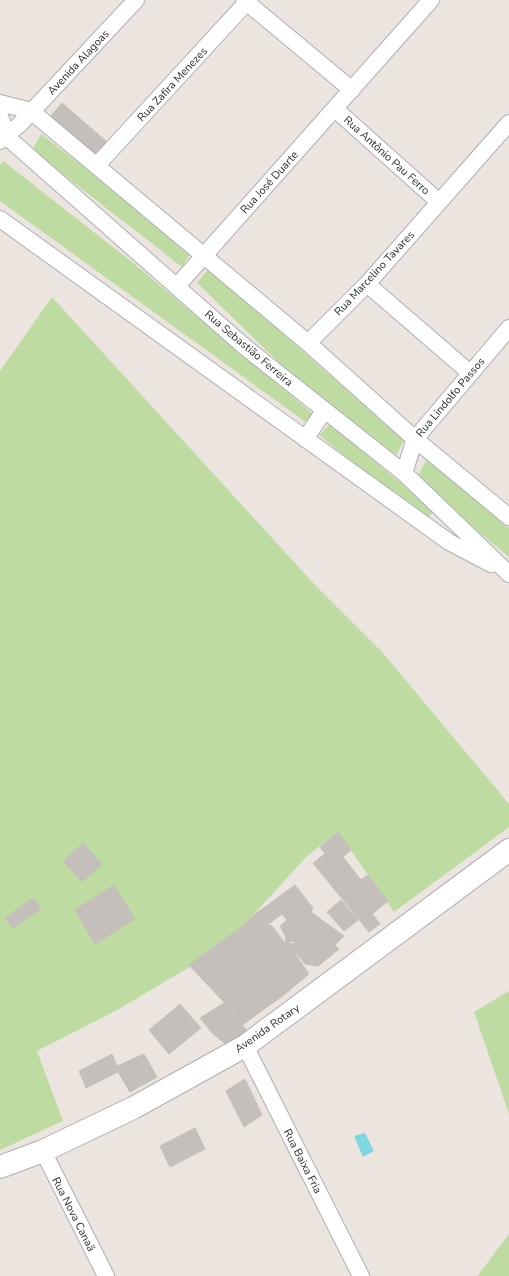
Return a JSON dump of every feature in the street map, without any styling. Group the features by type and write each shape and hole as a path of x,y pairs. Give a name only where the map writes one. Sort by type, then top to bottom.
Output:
{"main road":[{"name":"Avenida Rotary","path":"0,1167 43,1151 133,1108 245,1046 509,850"}],"street":[{"name":"Avenida Alagoas","path":"3,139 20,124 136,0"},
{"name":"Rua José Duarte","path":"177,286 431,0"},
{"path":"245,1 352,90"},
{"name":"Rua Zafira Menezes","path":"97,165 245,1"},
{"path":"0,103 31,111 308,343 415,439 509,517"},
{"name":"Rua Antônio Pau Ferro","path":"335,109 439,202"},
{"path":"0,116 3,139"},
{"name":"Rua Marcelino Tavares","path":"308,343 367,284 509,123"},
{"name":"Rua Sebastião Ferreira","path":"3,139 177,286 245,347 404,473 509,574"},
{"name":"Rua Sebastião Ferreira","path":"0,219 449,542 509,574"},
{"path":"367,284 470,373"},
{"name":"Rua Lindolfo Passos","path":"404,473 415,439 509,328"},
{"path":"305,439 324,411"},
{"name":"Rua Baixa Fria","path":"245,1046 361,1276"},
{"name":"Rua Nova Canaã","path":"43,1151 106,1276"}],"green space":[{"path":"41,134 192,251 182,267 32,150"},
{"path":"3,161 132,262 313,414 307,423 0,201 0,165"},
{"path":"209,268 404,441 396,455 298,381 197,283"},
{"path":"52,297 314,584 383,653 509,804 509,827 394,912 338,832 307,856 244,925 193,965 119,1009 37,1051 63,1121 0,1150 0,371"},
{"path":"330,424 434,511 427,519 378,483 319,435"},
{"path":"427,459 509,528 509,557 416,479"},
{"path":"509,991 509,1114 474,1012"},
{"path":"509,1234 509,1276 479,1276 478,1275"}],"water":[{"path":"365,1133 374,1151 363,1157 354,1136"}],"building":[{"path":"62,103 107,142 95,158 49,118"},
{"path":"338,832 351,850 343,857 361,880 351,886 320,847"},
{"path":"83,843 102,864 82,882 63,861"},
{"path":"326,853 380,924 369,932 313,863"},
{"path":"368,875 388,901 372,914 351,886"},
{"path":"114,885 135,919 95,944 75,910"},
{"path":"295,885 313,908 311,912 344,936 335,945 339,949 318,966 305,964 295,952 297,947 293,941 286,943 285,935 280,926 287,920 282,914 265,927 254,915"},
{"path":"33,898 41,909 13,928 5,918"},
{"path":"341,900 358,920 344,931 327,912"},
{"path":"254,915 265,927 271,925 285,943 294,944 297,947 295,954 309,974 285,994 242,1025 234,1013 189,965 244,925"},
{"path":"255,916 274,937 264,947 244,925"},
{"path":"277,935 289,950 274,962 263,948"},
{"path":"243,943 251,951 244,955 237,946"},
{"path":"200,959 205,964 197,971 193,965"},
{"path":"223,959 229,965 219,973 213,968"},
{"path":"240,964 247,972 229,985 223,977"},
{"path":"277,983 285,994 242,1025 234,1013"},
{"path":"237,985 247,1000 234,1010 220,998"},
{"path":"224,1003 248,1032 228,1046 212,1033 200,1018"},
{"path":"180,1004 201,1028 169,1054 149,1030"},
{"path":"112,1054 117,1066 144,1054 157,1077 130,1092 118,1072 86,1088 79,1071"},
{"path":"245,1079 262,1115 244,1127 226,1091"},
{"path":"195,1128 205,1149 170,1167 160,1146"}]}
